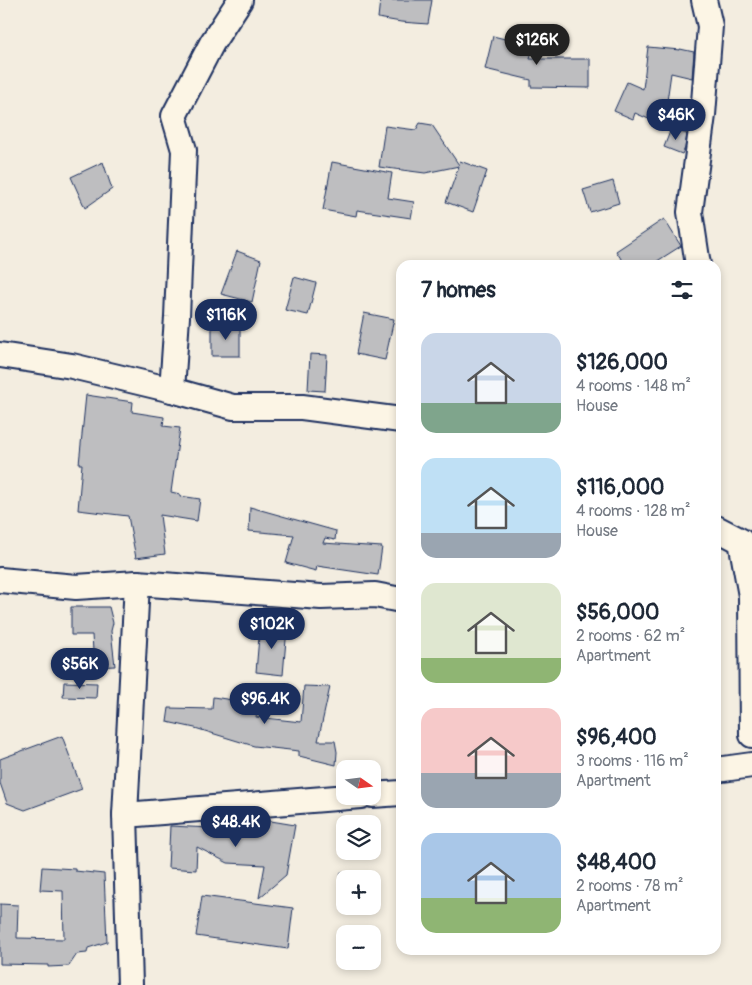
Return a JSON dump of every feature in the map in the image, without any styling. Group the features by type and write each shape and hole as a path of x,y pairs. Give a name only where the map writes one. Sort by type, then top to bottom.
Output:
{"street":[{"path":"172,390 184,150 174,116 212,42 240,0"},
{"path":"697,260 690,212 703,116 710,26 704,0"},
{"path":"0,355 72,366 233,407 302,407 396,419"},
{"path":"721,531 741,541 750,596 752,736"},
{"path":"0,580 76,587 137,583 321,597 375,595 396,599"},
{"path":"130,985 125,815 137,583"},
{"path":"721,769 752,765"},
{"path":"381,794 396,793"},
{"path":"125,815 336,798"}],"building":[{"path":"380,0 432,0 428,24 378,18"},
{"path":"493,36 533,46 530,59 590,59 590,88 531,87 531,80 485,69"},
{"path":"648,47 694,52 692,78 671,73 667,101 676,105 667,127 635,113 633,119 614,111 627,82 643,89"},
{"path":"420,123 432,125 459,165 460,161 487,171 473,212 446,202 459,166 425,173 379,167 385,126 416,130"},
{"path":"671,129 687,134 682,154 664,147"},
{"path":"103,162 112,189 85,208 71,177"},
{"path":"332,162 392,173 388,198 414,202 411,218 357,210 356,216 323,210"},
{"path":"613,181 619,203 590,212 583,190"},
{"path":"664,219 681,246 659,260 622,260 616,251"},
{"path":"237,251 261,260 252,302 221,294"},
{"path":"294,277 316,283 308,315 285,310"},
{"path":"364,313 394,319 385,360 356,354"},
{"path":"212,326 240,326 240,356 212,356"},
{"path":"310,354 327,355 325,391 308,390"},
{"path":"86,395 133,402 132,412 164,417 163,426 180,428 171,492 180,494 180,496 200,499 197,521 160,515 165,554 136,558 128,516 78,510 82,464 79,464"},
{"path":"250,507 336,531 335,540 325,538 323,543 382,547 378,575 317,566 316,571 286,563 294,535 249,531"},
{"path":"71,607 109,607 113,623 111,631 115,666 94,667 92,635 71,635"},
{"path":"260,625 287,628 283,675 256,672"},
{"path":"64,682 97,683 96,698 63,697"},
{"path":"304,686 330,687 318,741 335,741 337,752 336,765 299,756 299,751 254,746 195,728 167,722 169,708 212,709 213,697 258,704 256,717 301,722"},
{"path":"62,736 82,789 25,810 7,803 0,783 0,759"},
{"path":"253,818 295,825 286,875 259,898 265,865 228,863 197,847 196,870 168,868 170,826 251,830"},
{"path":"42,867 75,869 75,871 104,874 107,942 88,948 87,953 77,954 69,966 48,967 48,965 0,964 0,904 18,905 17,938 64,939 63,891 40,890"},
{"path":"202,896 293,908 288,949 196,936"}]}
